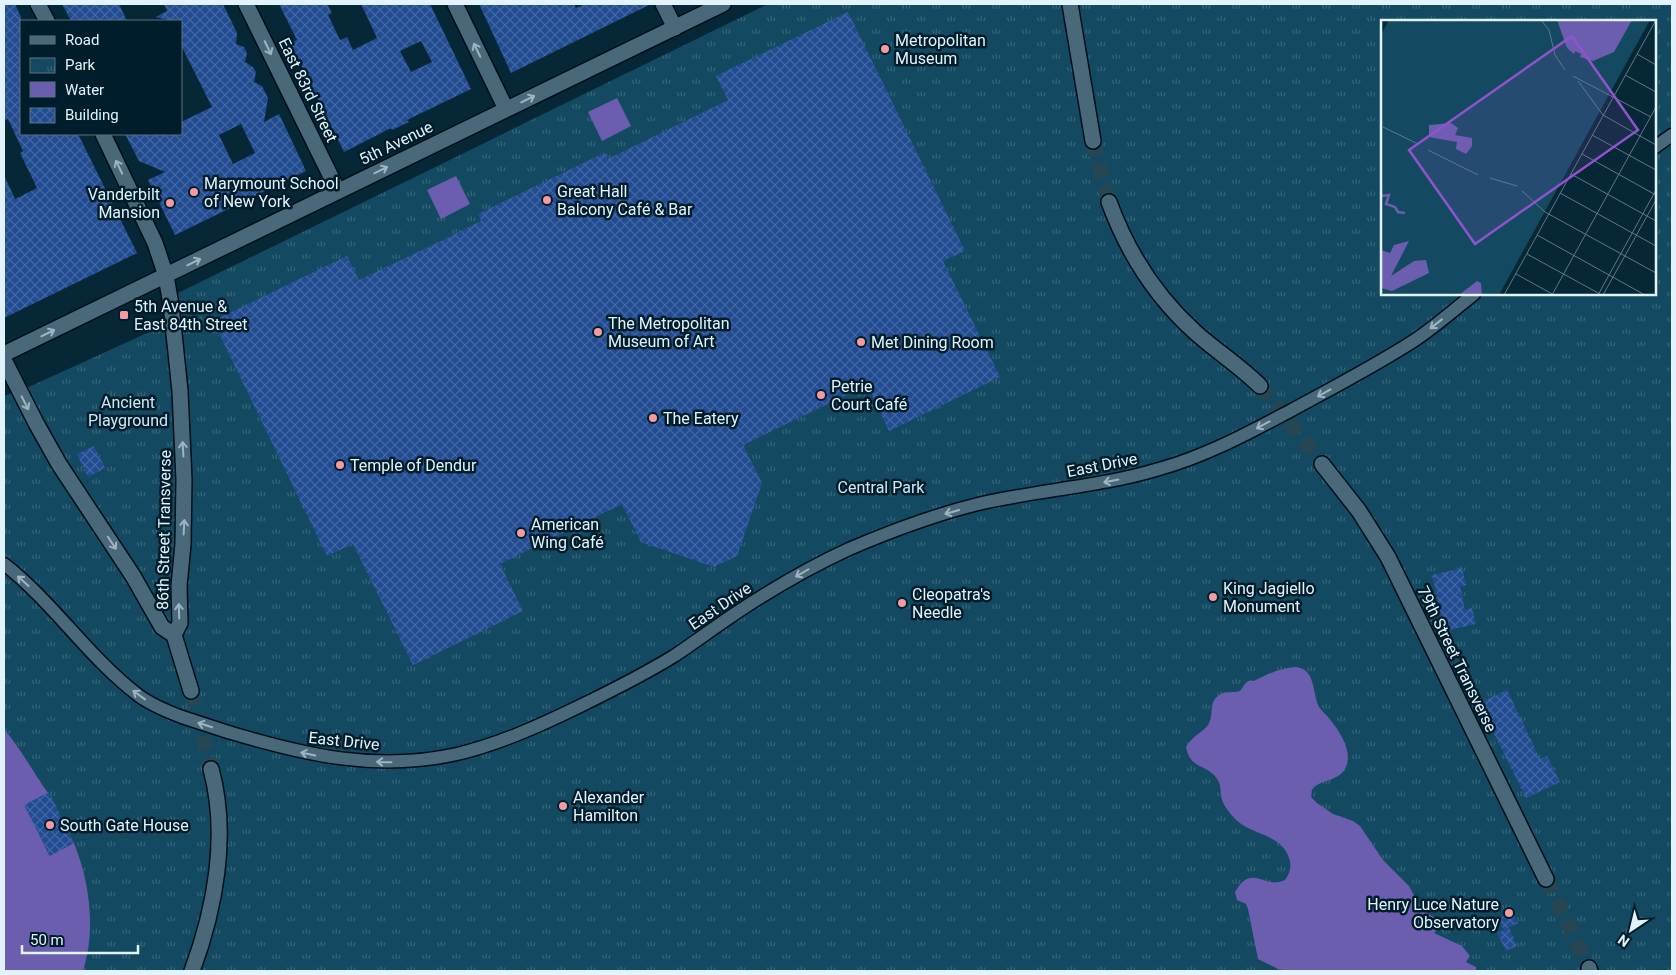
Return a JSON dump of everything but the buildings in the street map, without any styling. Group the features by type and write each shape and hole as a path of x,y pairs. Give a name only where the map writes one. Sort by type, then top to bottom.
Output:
{"main road":[{"path":"38,4 46,20"},
{"name":"East 83rd Street","path":"246,4 338,191"},
{"path":"455,4 506,109"},
{"path":"663,4 675,28"},
{"name":"5th Avenue","path":"4,354 723,4"},
{"path":"1070,4 1093,141"},
{"name":"86th Street Transverse","path":"103,135 150,230 166,276 171,305 180,391 184,480 183,544 179,586 180,623 174,635"},
{"path":"1108,202 1130,250 1159,294 1194,332 1243,370 1260,386"},
{"name":"86th Street Transverse","path":"4,360 58,464 133,576 162,627 174,635 191,691"},
{"name":"79th Street Transverse","path":"1322,464 1359,511 1388,557 1546,879"},
{"path":"192,971 207,926 217,861 217,801 211,769"}],"street":[{"path":"1656,146 1672,135"},
{"name":"East Drive","path":"4,564 38,594 124,683 152,704 182,717 228,732 273,746 318,756 372,762 412,762 432,759 474,750 545,723 637,678 786,582 830,558 872,540 925,520 969,507 1018,496 1132,477 1179,464 1218,448 1397,352 1433,327 1473,295"}],"green space":[{"name":"Central Park","path":"768,4 1672,4 1672,971 4,971 4,396 31,386 181,319 178,293"}],"water":[{"path":"617,98 631,126 602,141 588,112"},
{"path":"456,176 470,204 441,219 427,190"},
{"path":"1296,667 1307,672 1310,677 1319,707 1341,735 1348,754 1348,761 1342,773 1314,787 1311,797 1333,814 1353,821 1360,826 1383,860 1409,886 1421,908 1440,920 1440,927 1434,933 1462,946 1470,956 1466,962 1476,967 1476,971 1287,971 1278,969 1258,959 1248,909 1246,904 1237,900 1235,892 1241,883 1247,879 1258,878 1271,882 1285,880 1290,869 1289,858 1280,844 1249,829 1235,819 1223,803 1220,784 1217,778 1191,759 1186,747 1208,725 1214,700 1217,697 1223,693 1240,691 1249,681 1254,681 1279,670"},
{"path":"4,729 48,793 25,805 49,855 74,843 80,858 87,890 90,923 87,955 83,971 4,971"}],"tunnel":[{"path":"1093,141 1109,202"},
{"path":"1260,386 1322,464"},
{"path":"191,691 211,769"},
{"path":"1546,879 1589,968"}],"place":[{"name":"Metropolitan Museum","path":"885,49"},
{"name":"Marymount School of New York","path":"194,192"},
{"name":"Great Hall Balcony Café & Bar","path":"547,200"},
{"name":"Vanderbilt Mansion","path":"170,203"},
{"name":"5th Avenue & East 84th Street","path":"124,315"},
{"name":"The Metropolitan Museum of Art","path":"598,332"},
{"name":"Met Dining Room","path":"861,342"},
{"name":"Petrie Court Café","path":"821,395"},
{"name":"The Eatery","path":"653,418"},
{"name":"Temple of Dendur","path":"340,465"},
{"name":"American Wing Café","path":"521,533"},
{"name":"King Jagiello Monument","path":"1213,597"},
{"name":"Cleopatra's Needle","path":"902,603"},
{"name":"Alexander Hamilton","path":"563,806"},
{"name":"South Gate House","path":"50,825"},
{"name":"Henry Luce Nature Observatory","path":"1509,913"}],"park label":[{"name":"Ancient Playground","path":"128,411"}]}
